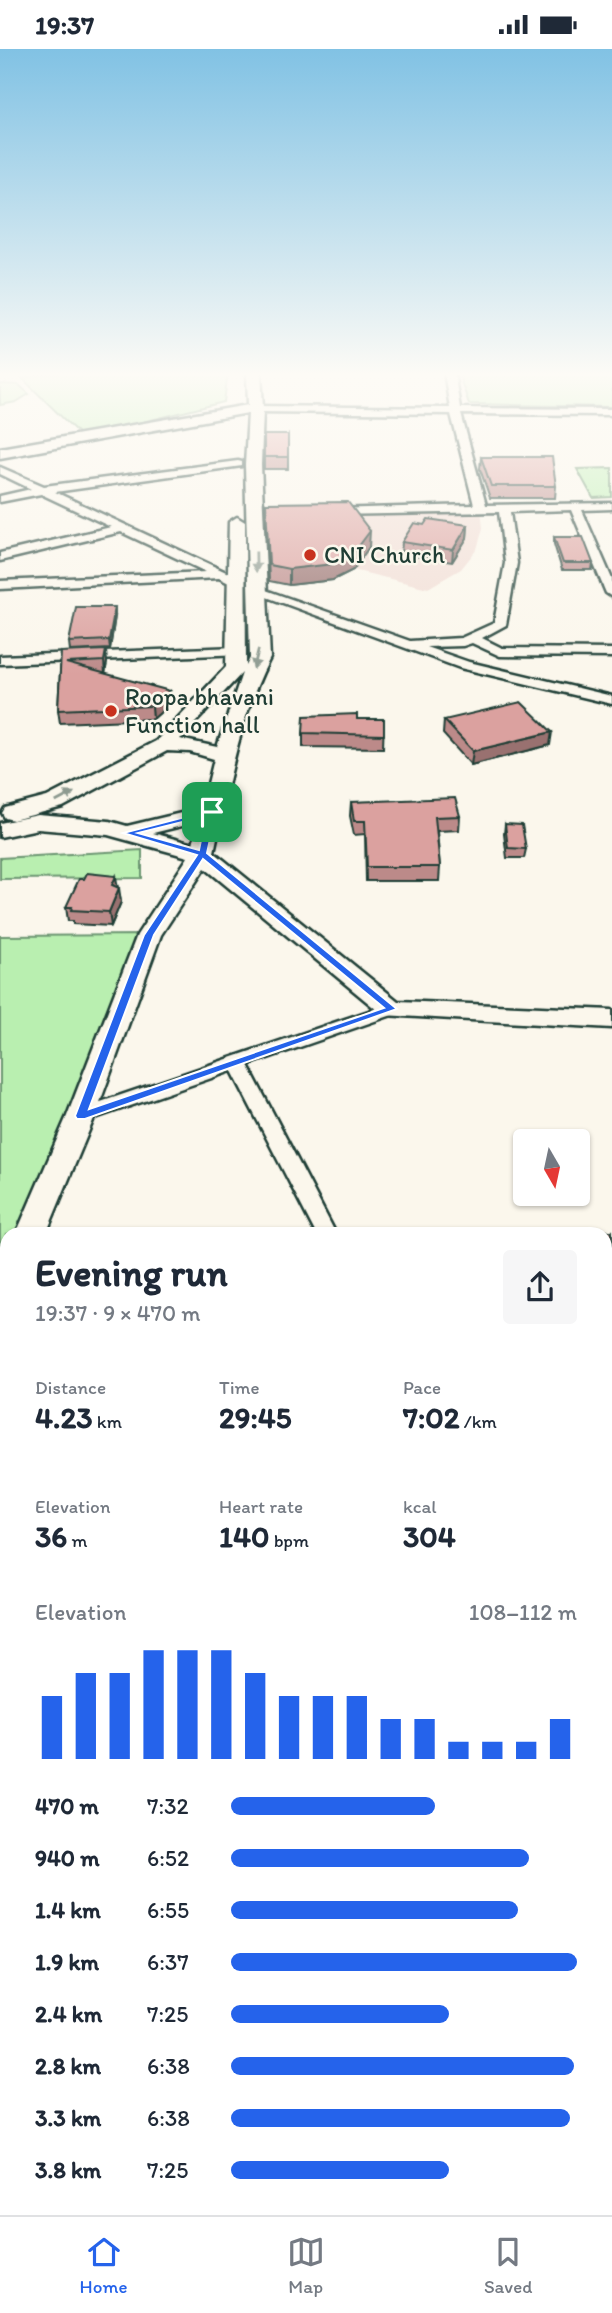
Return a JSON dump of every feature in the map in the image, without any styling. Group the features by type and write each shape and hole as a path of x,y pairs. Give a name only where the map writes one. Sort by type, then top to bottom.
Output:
{"main road":[{"path":"0,816 55,802 163,745 236,668 237,651 228,578 237,473"},
{"path":"34,1227 81,1116 149,935 202,854 225,756 251,675 260,658 256,591 260,513 256,473"},
{"path":"163,745 191,746 225,756"},
{"path":"127,833 212,812"},
{"path":"0,830 38,822 108,828 202,854 391,1009 612,1020"}],"street":[{"path":"6,473 228,578"},
{"path":"0,499 42,490 170,473"},
{"path":"472,473 481,509"},
{"path":"313,512 612,506"},
{"path":"575,507 612,593"},
{"path":"404,643 463,642 500,625 511,563 504,508"},
{"path":"0,557 122,528"},
{"path":"0,585 228,578"},
{"path":"256,591 465,665 612,700"},
{"path":"472,638 500,652 612,653"},
{"path":"0,660 237,651"},
{"path":"81,1116 391,1009"},
{"path":"237,1062 322,1227"}],"shaded area":[{"path":"481,509 483,528 477,549 461,569 428,588 353,570 369,546 345,511"}],"green space":[{"path":"579,473 612,473 612,497 593,498"},
{"path":"142,850 142,878 0,879 0,858"},
{"path":"149,935 30,1227 0,1227 0,936"}],"building":[{"path":"487,473 554,473 556,486 491,486"},
{"name":"CNI Church","path":"348,502 370,531 353,554 333,564 289,569 269,565 266,503"},
{"path":"428,519 468,525 453,550 402,542 414,523 424,525"},
{"path":"554,537 583,537 593,563 563,563"},
{"path":"76,607 115,607 109,640 69,642"},
{"path":"106,650 104,661 66,663 170,691 152,706 58,710 61,652"},
{"path":"521,702 552,732 473,751 444,720"},
{"path":"357,714 357,719 384,719 384,735 303,733 304,716"},
{"path":"455,798 460,816 435,817 440,867 367,867 365,821 354,821 351,802"},
{"path":"505,824 522,825 526,849 508,848"},
{"path":"87,873 116,876 112,885 119,888 109,912 71,910 72,907 66,907 79,879 84,879"}],"place":[{"name":"CNI Church","path":"310,555"},
{"name":"Roopa bhavani Function hall","path":"111,711"}],"route":[{"path":"212,812 127,833 202,854 391,1009 81,1116 149,935 202,854 212,812"}]}
